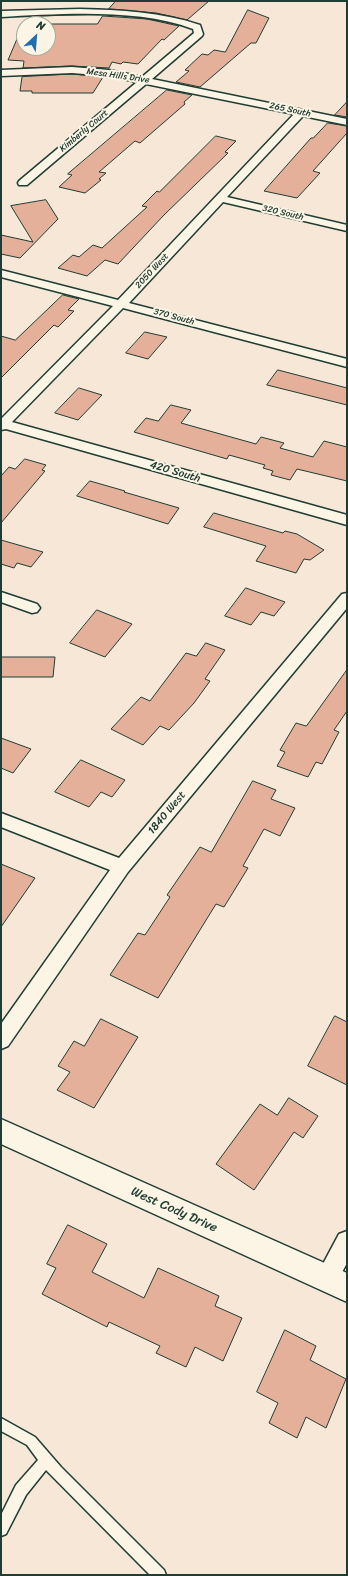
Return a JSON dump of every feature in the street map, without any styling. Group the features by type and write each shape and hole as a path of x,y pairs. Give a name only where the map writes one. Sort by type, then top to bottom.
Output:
{"street":[{"name":"Kimberly Court","path":"1,14 94,11 132,13 186,23 197,27 199,34 23,183"},
{"name":"Mesa Hills Drive","path":"1,73 72,70 109,73 234,98"},
{"name":"265 South","path":"234,98 347,122"},
{"name":"2050 West","path":"2,425 122,303 301,112"},
{"name":"320 South","path":"220,198 347,228"},
{"name":"370 South","path":"1,273 347,362"},
{"name":"420 South","path":"2,425 347,520"},
{"path":"1,598 32,608"},
{"name":"1840 West","path":"1,1040 122,867 347,598"},
{"path":"1,820 122,867"},
{"name":"West Cody Drive","path":"1,1132 337,1283"},
{"path":"337,1283 347,1242"}],"lane":[{"path":"1,1424 31,1441 56,1472 159,1575"},
{"path":"1,1529 21,1490 47,1460"}],"building":[{"path":"116,1 209,1 187,20 156,13 109,9"},
{"path":"248,10 269,18 256,43 251,43 200,87 176,82 189,71 185,70 202,54 208,55 214,50 225,52"},
{"path":"103,16 147,19 179,26 164,40 162,39 138,64 123,62 121,64 112,62 109,68 72,66 23,68 24,61 8,60 16,41 16,56 56,56 56,24 97,24"},
{"path":"72,74 103,77 93,93 32,93 32,91 20,91 22,77"},
{"path":"167,90 192,95 184,102 185,104 140,143 135,141 99,172 106,173 99,179 101,180 85,193 59,187 72,175 68,174"},
{"path":"347,102 347,117 335,115"},
{"path":"328,123 347,126 347,133 313,171 320,173 297,198 264,191 311,138 313,138"},
{"path":"216,136 236,141 225,152 228,153 164,215 118,264 105,260 87,276 58,268 73,255 79,257 93,245 102,248 147,207 142,206 157,191 159,192"},
{"path":"46,200 58,219 20,258 1,254 1,235 33,242 11,206"},
{"path":"63,295 79,299 68,310 74,311 58,327 54,325 1,378 1,336 15,340"},
{"path":"145,332 167,337 148,359 126,353"},
{"path":"278,370 347,388 347,405 267,385"},
{"path":"79,388 102,395 78,420 55,413"},
{"path":"171,405 191,410 181,423 256,444 261,437 284,443 280,448 313,457 324,441 347,447 347,481 297,469 290,480 271,475 273,471 263,468 265,465 229,455 227,459 134,432 146,418 158,421"},
{"path":"25,459 46,465 42,470 45,471 1,523 1,476 9,467 15,469"},
{"path":"90,481 179,508 168,524 77,496"},
{"path":"214,513 283,533 285,531 297,534 324,550 310,560 304,559 296,573 256,561 266,546 204,527"},
{"path":"1,540 43,552 31,567 17,563 14,568 1,564"},
{"path":"246,588 285,602 274,616 261,612 251,625 225,616"},
{"path":"97,610 132,624 105,657 70,643"},
{"path":"206,643 225,650 205,679 210,681 194,703 169,730 160,726 143,745 111,729 141,697 150,701 186,653 196,656"},
{"path":"1,657 55,657 53,677 1,677"},
{"path":"347,670 347,711 334,730 339,732 322,764 316,762 308,777 277,766 285,752 280,750 296,723 306,726"},
{"path":"1,738 31,749 13,773 1,768"},
{"path":"81,760 125,780 112,797 101,792 89,807 55,792"},
{"path":"253,781 276,790 271,799 295,808 280,836 264,829 243,866 248,868 224,907 216,904 158,998 110,975 138,933 145,935 170,897 167,895 200,847 211,852"},
{"path":"1,864 35,878 1,927"},
{"path":"335,1016 347,1022 347,1085 308,1066"},
{"path":"101,1019 138,1037 94,1108 57,1090 70,1072 58,1066 74,1041 84,1046"},
{"path":"289,1098 318,1116 303,1138 294,1132 254,1190 216,1164 260,1104 277,1115"},
{"path":"68,1225 107,1244 92,1272 144,1298 158,1268 219,1296 215,1306 242,1318 223,1361 195,1347 186,1367 156,1353 160,1346 109,1322 107,1327 42,1294 56,1268 47,1264"},
{"path":"285,1330 316,1346 310,1360 346,1379 326,1428 306,1417 297,1438 269,1423 278,1403 257,1392"}]}
